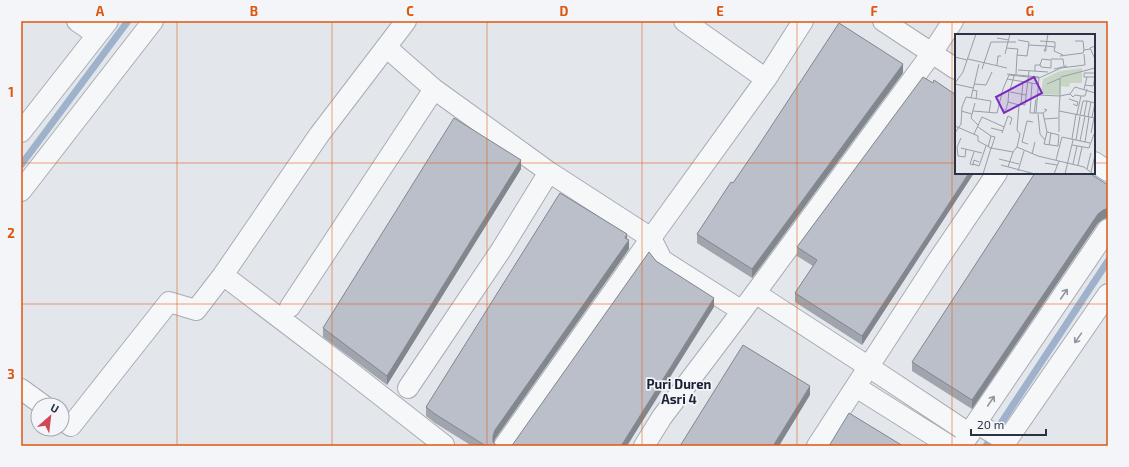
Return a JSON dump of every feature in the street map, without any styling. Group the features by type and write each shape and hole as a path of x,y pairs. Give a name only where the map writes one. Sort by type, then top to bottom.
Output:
{"street":[{"path":"21,132 103,28 77,21"},
{"path":"21,191 153,21"},
{"path":"70,425 169,302 196,310 223,275 315,142 406,21"},
{"path":"684,21 766,79"},
{"path":"504,446 651,238 766,79 802,21"},
{"path":"883,21 955,68"},
{"path":"644,446 662,417 742,312 932,53 953,21"},
{"path":"386,46 434,89 549,172 651,238 662,260 742,312"},
{"path":"290,308 434,89"},
{"path":"1095,163 1108,171"},
{"path":"408,388 501,250 549,172"},
{"path":"817,446 938,260 996,174"},
{"path":"986,436 1108,229"},
{"path":"223,275 348,370 444,446"},
{"path":"755,293 869,367 986,436"},
{"path":"986,436 1108,294"},
{"path":"856,387 950,446"},
{"path":"21,389 32,397"}],"building":[{"path":"839,23 903,64 752,269 697,234 731,182 733,183 757,148"},
{"path":"923,77 933,83 934,80 955,94 955,174 968,174 862,336 795,293 817,260 797,247"},
{"path":"454,118 521,160 387,376 323,328"},
{"path":"1034,174 1091,174 1108,185 1108,207 1098,214 972,400 912,362"},
{"path":"560,193 627,234 625,238 629,240 495,430 493,442 497,446 486,446 426,407"},
{"path":"649,252 656,261 714,298 621,446 511,446 513,444"},
{"path":"743,345 810,386 773,446 680,446"},
{"path":"849,413 903,446 829,446"}],"waterway":[{"path":"21,165 128,21"},
{"path":"986,446 1108,261"}],"district":[{"name":"Puri Duren Asri 4","path":"679,392"}]}
